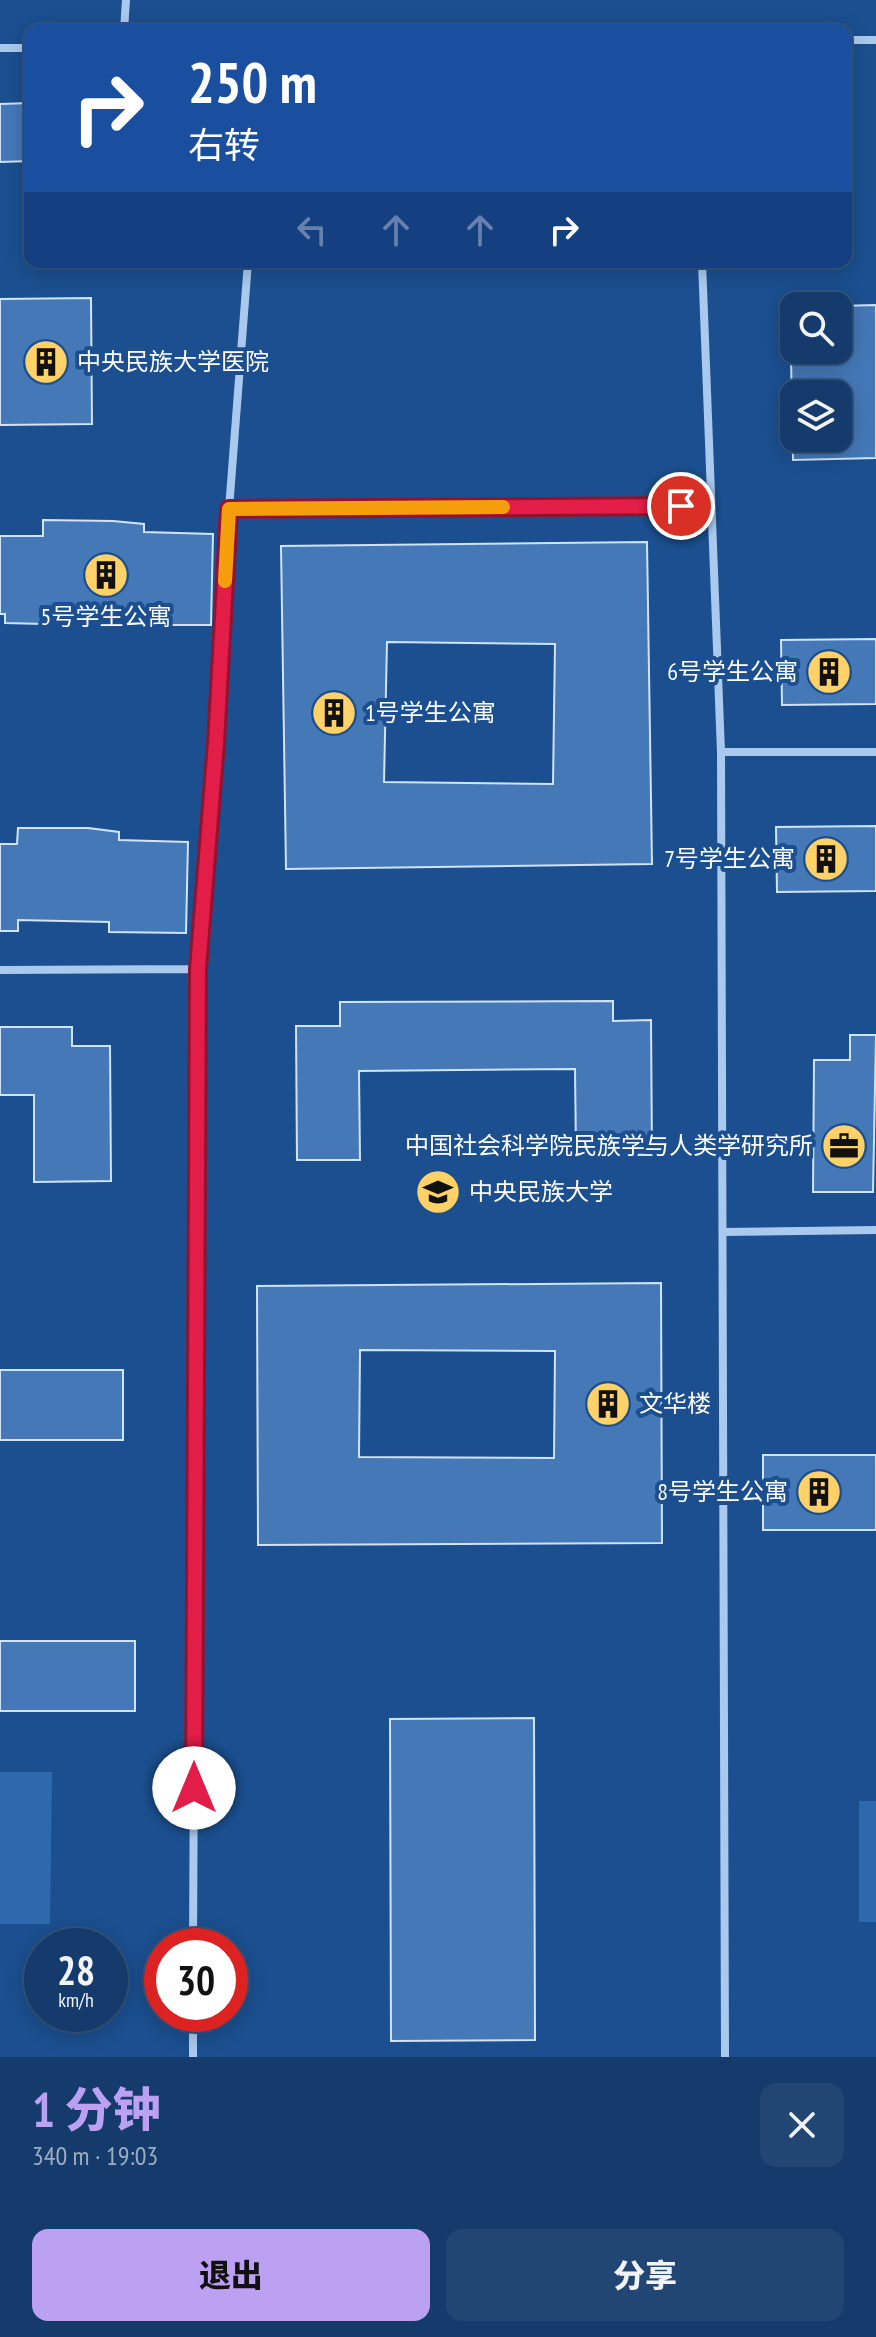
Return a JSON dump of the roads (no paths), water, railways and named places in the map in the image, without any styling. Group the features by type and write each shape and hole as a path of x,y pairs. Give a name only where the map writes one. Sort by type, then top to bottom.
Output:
{"street":[{"path":"124,24 126,0"},
{"path":"852,40 876,40"},
{"path":"0,48 24,48"},
{"path":"193,1928 198,969 248,268"},
{"path":"702,268 721,752 725,2057"},
{"path":"229,509 711,506"},
{"path":"721,752 876,752"},
{"path":"0,970 198,969"},
{"path":"723,1232 876,1230"},
{"path":"193,2032 193,2057"}],"place":[{"name":"中央民族大学医院","path":"46,362"},
{"name":"5号学生公寓","path":"106,575"},
{"name":"6号学生公寓","path":"829,672"},
{"name":"1号学生公寓","path":"334,713"},
{"name":"7号学生公寓","path":"826,859"},
{"name":"中国社会科学院民族学与人类学研究所","path":"844,1146"},
{"name":"中央民族大学","path":"438,1192"},
{"name":"文华楼","path":"608,1404"},
{"name":"8号学生公寓","path":"819,1492"}]}
